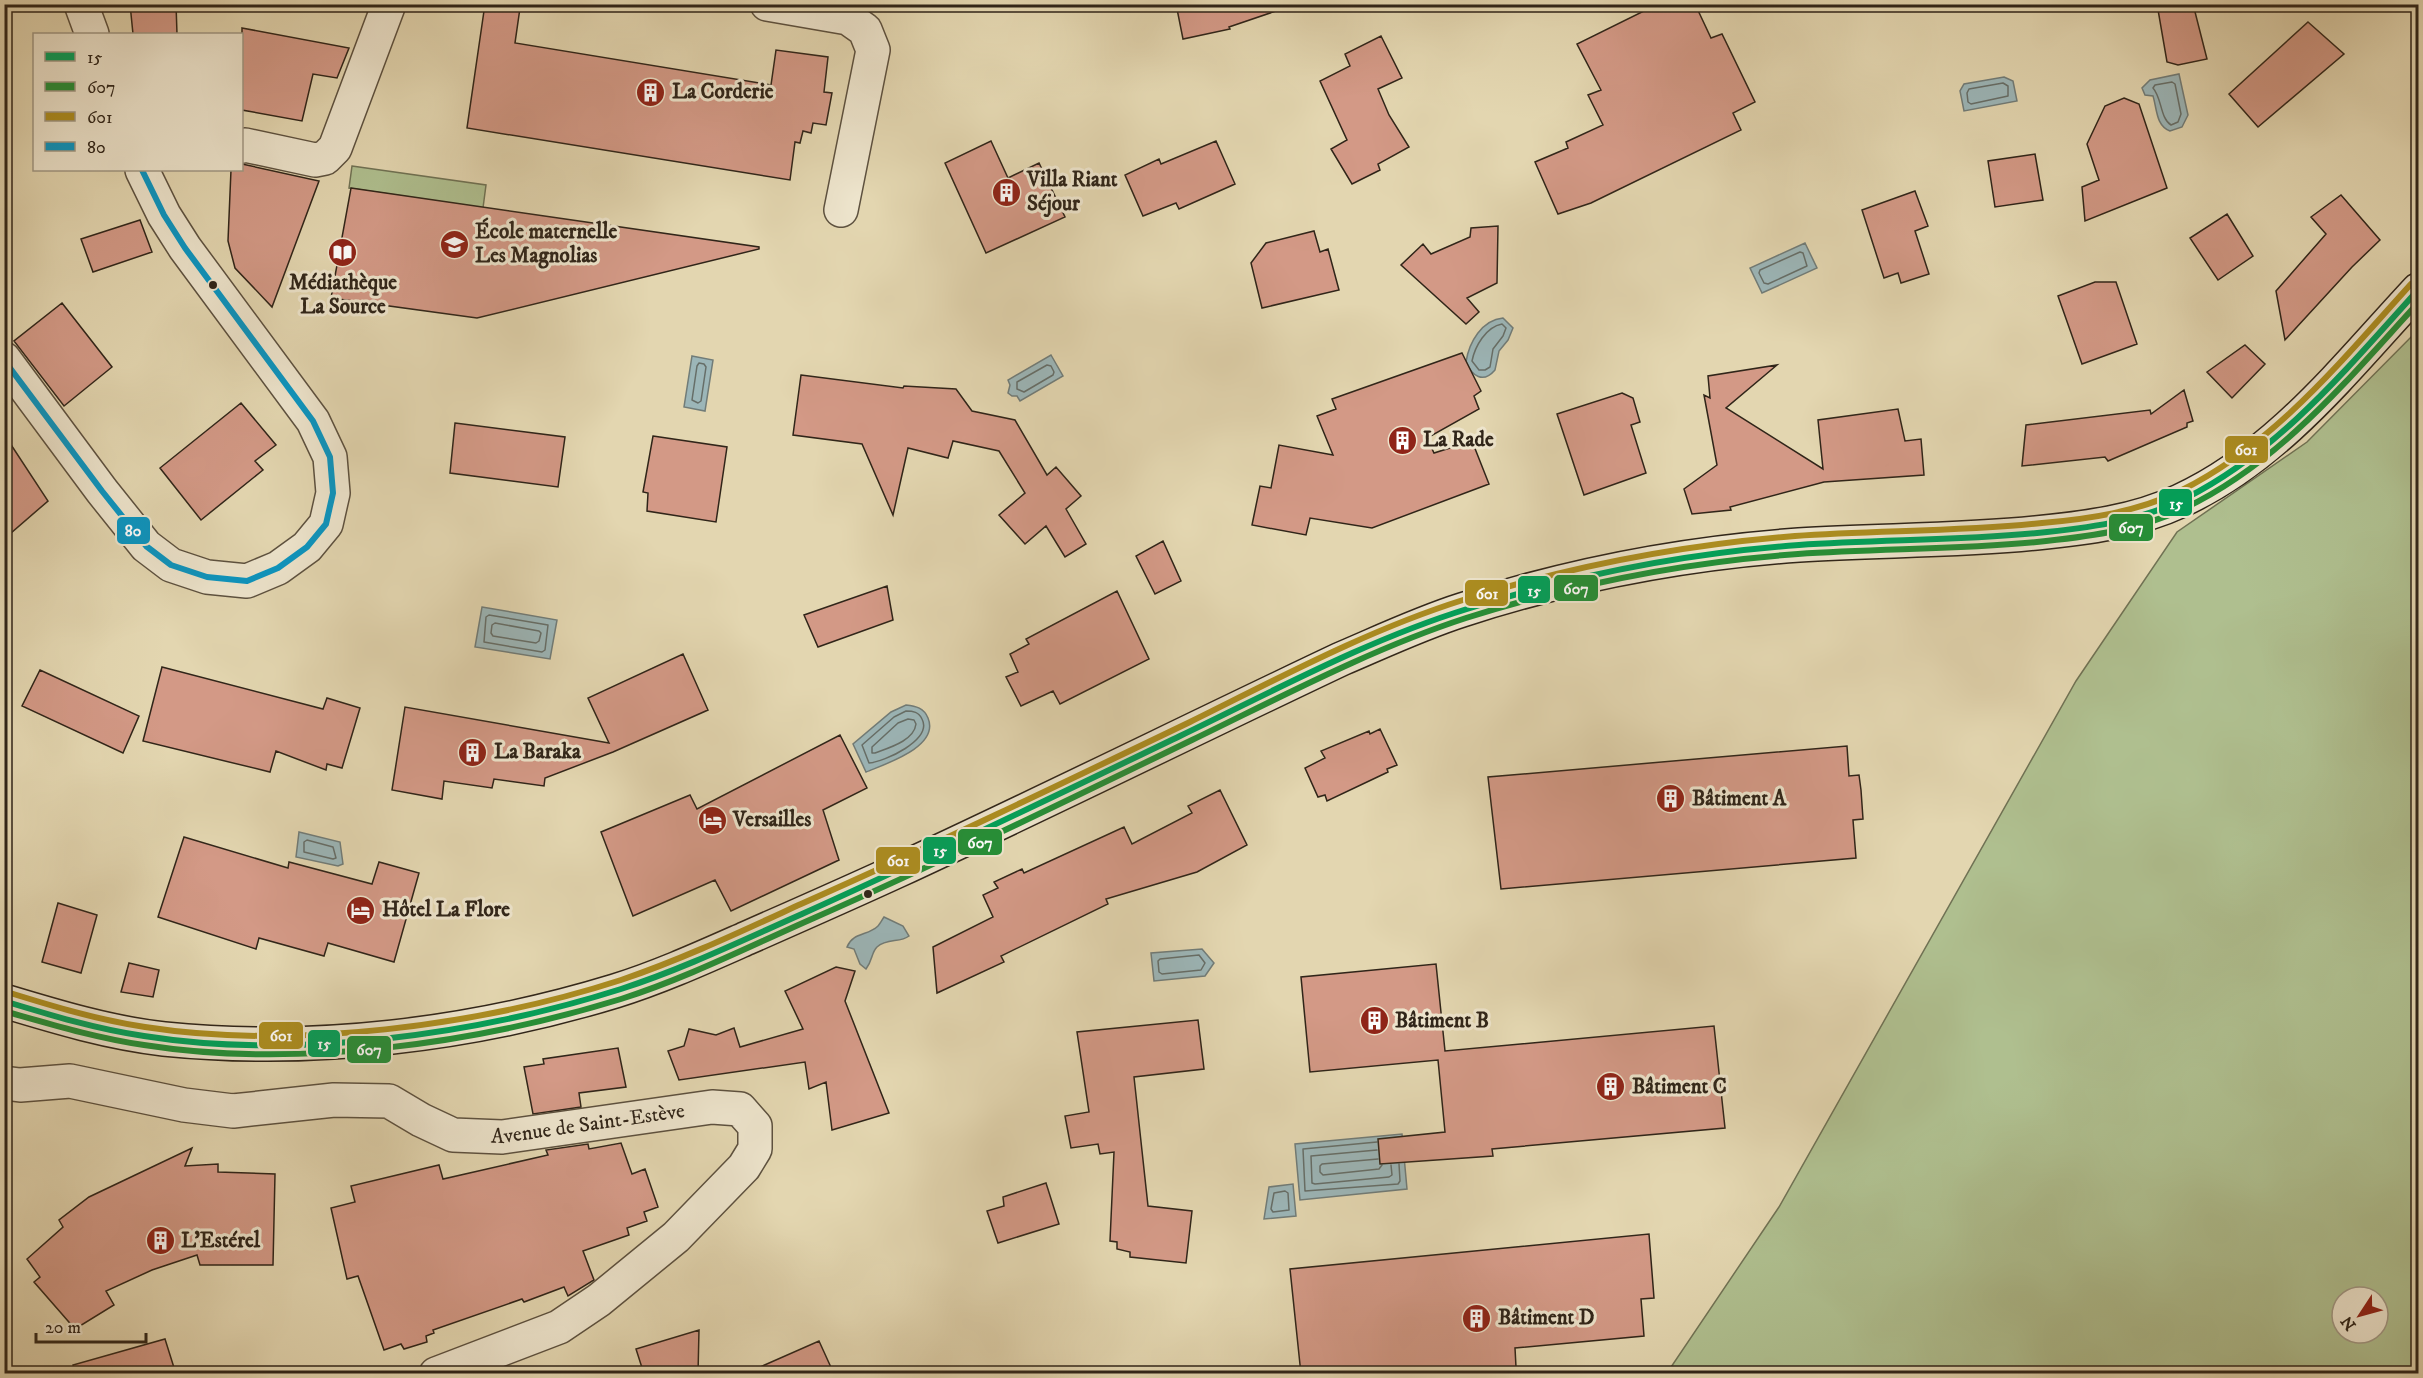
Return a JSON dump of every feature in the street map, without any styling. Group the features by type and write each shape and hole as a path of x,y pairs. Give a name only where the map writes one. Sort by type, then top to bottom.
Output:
{"street":[{"path":"81,4 92,33"},
{"path":"243,146 315,160 325,158 335,148 389,4"},
{"path":"767,4 848,18 865,30 873,50 841,210"},
{"path":"4,359 146,546 171,565 207,577 247,581 278,568 307,547 326,524 333,493 330,457 314,421 185,249 164,215 142,171"},
{"path":"4,1001 93,1026 162,1039 233,1043 306,1043 375,1038 511,1019 617,991 663,974 849,893 1341,659 1462,610 1544,587 1676,559 1797,545 2012,536 2110,524 2149,515 2223,478 2283,432 2418,290"},
{"name":"Avenue de Saint-Estève","path":"4,1083 20,1085 70,1081 184,1105 233,1111 334,1100 389,1101 453,1135 502,1137 712,1107 740,1109 755,1126 755,1149 744,1167 676,1237 599,1300 559,1327 436,1374"}],"green space":[{"path":"352,166 486,185 483,208 349,188"},
{"path":"2418,330 2418,1373 1667,1373 1779,1207 2076,681 2177,532 2307,442"}],"water":[{"path":"2179,74 2188,115 2182,127 2170,131 2165,129 2160,121 2153,96 2145,95 2142,88 2150,80"},
{"path":"2004,77 2013,81 2017,101 1964,111 1960,91 1964,84"},
{"path":"1805,243 1817,268 1762,293 1750,268"},
{"path":"1503,318 1513,328 1508,340 1499,351 1495,370 1486,377 1478,376 1471,371 1466,362 1473,340 1489,323"},
{"path":"1051,355 1063,376 1020,401 1017,396 1008,393 1010,385 1008,380"},
{"path":"692,356 713,360 705,411 684,407"},
{"path":"482,607 557,620 550,659 475,647"},
{"path":"906,705 919,708 928,718 930,728 926,738 909,753 866,772 853,744 891,712"},
{"path":"299,832 340,842 343,864 338,866 296,857"},
{"path":"884,917 903,926 909,936 885,942 877,947 866,969 860,964 854,949 847,947 857,936 878,926"},
{"path":"1202,949 1214,963 1205,976 1154,981 1151,953"},
{"path":"1402,1134 1407,1189 1300,1200 1295,1144"},
{"path":"1293,1184 1296,1216 1264,1219 1269,1187"}],"building":[{"path":"130,4 176,4 177,33 133,33"},
{"name":"La Corderie","path":"485,4 520,8 515,43 771,85 776,50 828,57 824,92 832,93 826,125 813,123 811,133 803,131 800,143 795,142 790,180 467,128"},
{"path":"1176,4 1279,4 1279,10 1229,27 1230,29 1183,39"},
{"path":"1658,4 1695,4 1711,38 1722,34 1755,102 1733,113 1741,130 1591,203 1558,214 1535,162 1568,148 1566,142 1603,125 1588,95 1601,90 1577,44"},
{"path":"2157,4 2193,4 2207,59 2178,65 2167,62"},
{"path":"2308,22 2344,54 2258,127 2229,94"},
{"path":"242,28 349,48 337,78 313,74 302,121 243,110"},
{"path":"1381,36 1402,78 1378,89 1389,115 1409,147 1378,164 1380,170 1352,184 1331,149 1347,140 1320,81 1350,66 1345,54"},
{"path":"2124,98 2139,104 2167,188 2085,221 2082,187 2099,180 2087,144 2105,106"},
{"name":"Villa Riant Séjour","path":"991,141 1008,178 1039,163 1065,217 986,253 945,163"},
{"path":"1216,141 1235,184 1179,209 1176,203 1143,216 1125,175 1159,159 1161,164"},
{"path":"2035,154 2043,200 1995,207 1988,161"},
{"path":"243,164 319,181 272,307 235,268 228,241 231,171 243,171"},
{"path":"351,188 759,247 759,249 477,318 331,298"},
{"path":"1915,191 1928,226 1915,231 1929,274 1901,283 1898,273 1884,278 1862,210"},
{"path":"2341,195 2380,240 2285,340 2276,291 2326,234 2311,217"},
{"path":"2227,214 2253,256 2218,280 2190,238"},
{"path":"140,220 152,252 93,272 81,239"},
{"path":"1498,226 1497,283 1467,298 1479,312 1466,324 1401,265 1423,244 1431,254 1470,237 1471,228"},
{"path":"1314,231 1320,252 1328,249 1339,290 1262,308 1251,263 1266,243"},
{"path":"2095,282 2116,282 2137,344 2082,364 2058,296"},
{"path":"62,303 112,367 64,406 14,341"},
{"path":"2245,345 2265,364 2232,398 2207,372"},
{"name":"La Rade","path":"1462,353 1481,391 1474,396 1479,409 1427,438 1434,453 1472,441 1489,484 1372,528 1310,518 1306,535 1252,525 1260,486 1271,488 1279,445 1333,455 1317,416 1336,409 1332,399"},
{"path":"1777,365 1726,408 1823,469 1818,420 1898,409 1905,441 1921,439 1924,475 1824,482 1730,507 1731,510 1692,514 1684,489 1717,465 1704,395 1710,398 1708,376"},
{"path":"801,375 903,388 904,386 956,389 972,411 1015,420 1047,475 1056,467 1081,496 1066,509 1086,544 1065,557 1046,526 1025,544 999,515 1025,493 999,451 953,441 948,458 908,448 893,515 862,444 793,435"},
{"path":"2184,390 2193,421 2187,423 2187,427 2108,461 2105,457 2022,466 2026,425 2150,410 2151,414"},
{"path":"1622,393 1633,398 1640,422 1631,425 1646,473 1584,495 1557,414"},
{"path":"241,403 276,445 255,461 263,470 201,520 160,468"},
{"path":"455,423 565,437 558,487 450,473"},
{"path":"4,434 48,501 4,539"},
{"path":"653,436 727,447 716,522 647,511 648,493 643,492"},
{"path":"1163,541 1181,581 1155,594 1136,556"},
{"path":"887,586 893,620 818,647 804,615"},
{"path":"1117,591 1149,659 1060,704 1053,691 1021,706 1006,677 1018,672 1010,654 1029,644 1026,639"},
{"path":"683,654 708,710 613,752 545,778 544,786 494,779 492,788 444,781 442,799 392,790 405,707 609,743 588,698"},
{"path":"162,667 323,709 327,698 360,708 342,768 327,764 326,770 276,751 270,772 143,741"},
{"path":"40,670 139,716 123,753 22,706"},
{"path":"1380,729 1397,765 1387,769 1388,772 1327,801 1325,795 1318,797 1305,768 1325,758 1321,751 1369,731 1370,734"},
{"name":"Versailles","path":"840,735 867,788 823,810 839,860 731,911 715,880 633,916 601,832 690,795 697,809"},
{"name":"Bâtiment A","path":"1847,746 1849,776 1859,775 1861,790 1863,819 1853,820 1856,858 1501,889 1488,777"},
{"path":"1220,790 1247,845 1197,872 1106,899 1108,904 1001,956 1004,962 937,993 933,947 993,917 983,895 998,888 994,882 1022,869 1024,873 1124,827 1132,844 1192,813 1188,806"},
{"path":"184,837 288,868 289,862 372,884 379,862 419,873 394,962 328,943 324,956 259,938 256,949 158,917"},
{"path":"58,903 97,915 81,973 42,962"},
{"path":"129,963 159,970 153,997 121,992"},
{"path":"1436,964 1445,1051 1714,1026 1725,1128 1492,1149 1493,1156 1380,1164 1378,1139 1445,1132 1438,1060 1310,1072 1301,977"},
{"path":"836,967 855,971 845,1001 889,1113 832,1130 826,1082 809,1089 805,1062 679,1080 668,1051 684,1046 689,1029 716,1035 734,1028 740,1047 803,1029 785,991"},
{"path":"1198,1020 1204,1069 1134,1077 1148,1206 1192,1211 1186,1263 1130,1257 1130,1252 1117,1249 1117,1242 1110,1241 1114,1152 1100,1154 1098,1144 1071,1148 1065,1116 1089,1112 1077,1032"},
{"path":"618,1048 626,1087 579,1093 581,1107 533,1114 524,1067 544,1064 543,1059"},
{"path":"621,1143 632,1174 645,1169 658,1207 644,1212 647,1221 627,1228 629,1235 583,1251 594,1280 568,1296 564,1287 524,1302 522,1299 433,1330 434,1333 426,1336 427,1342 404,1349 401,1344 384,1350 358,1276 347,1279 331,1208 355,1202 351,1186 439,1165 443,1179 548,1155 546,1150 588,1144 589,1149"},
{"name":"L'Estérel","path":"192,1148 185,1166 218,1164 218,1172 275,1174 273,1265 200,1265 197,1255 152,1270 106,1291 114,1305 75,1329 34,1282 40,1277 27,1259 63,1227 59,1220 89,1197"},
{"path":"1046,1183 1059,1224 998,1243 987,1211 1004,1206 1003,1197"},
{"name":"Bâtiment D","path":"1649,1234 1654,1298 1641,1299 1644,1336 1515,1348 1516,1367 1432,1374 1301,1374 1290,1269"},
{"path":"699,1330 698,1374 644,1374 636,1349"},
{"path":"165,1339 176,1374 75,1374 73,1365"},
{"path":"819,1341 834,1374 744,1374"}],"transit line":[{"name":"80","path":"4,360 146,546 171,565 207,577 247,581 278,568 307,547 326,524 333,493 330,457 313,421 185,248 164,215 142,171"},
{"name":"601","path":"7,992 75,1012 127,1024 202,1033 262,1036 385,1029 447,1021 508,1010 621,980 712,944 899,860 1358,640 1463,600 1586,567 1669,551 1795,536 1980,528 2060,521 2095,517 2164,498 2214,472 2277,425 2333,371 2411,284"},
{"name":"15","path":"4,1001 108,1030 144,1036 202,1043 323,1044 385,1039 507,1019 621,989 735,944 850,892 1357,651 1467,609 1590,576 1673,560 1799,545 2047,532 2118,521 2170,506 2220,478 2283,431 2339,377 2418,290"},
{"name":"607","path":"4,1011 108,1039 144,1045 202,1052 323,1053 446,1040 506,1029 621,999 694,972 909,875 1361,659 1466,618 1589,585 1672,569 1798,554 2046,541 2117,530 2169,515 2220,489 2282,443 2339,389 2418,303"}],"place":[{"name":"La Corderie","path":"651,92"},
{"name":"Villa Riant Séjour","path":"1006,192"},
{"name":"École maternelle Les Magnolias","path":"454,244"},
{"name":"Médiathèque La Source","path":"343,252"},
{"name":"La Rade","path":"1402,440"},
{"name":"La Baraka","path":"473,752"},
{"name":"Bâtiment A","path":"1671,799"},
{"name":"Versailles","path":"712,820"},
{"name":"Hôtel La Flore","path":"361,910"},
{"name":"Bâtiment B","path":"1374,1021"},
{"name":"Bâtiment C","path":"1611,1087"},
{"name":"L'Estérel","path":"160,1241"},
{"name":"Bâtiment D","path":"1477,1318"}]}
